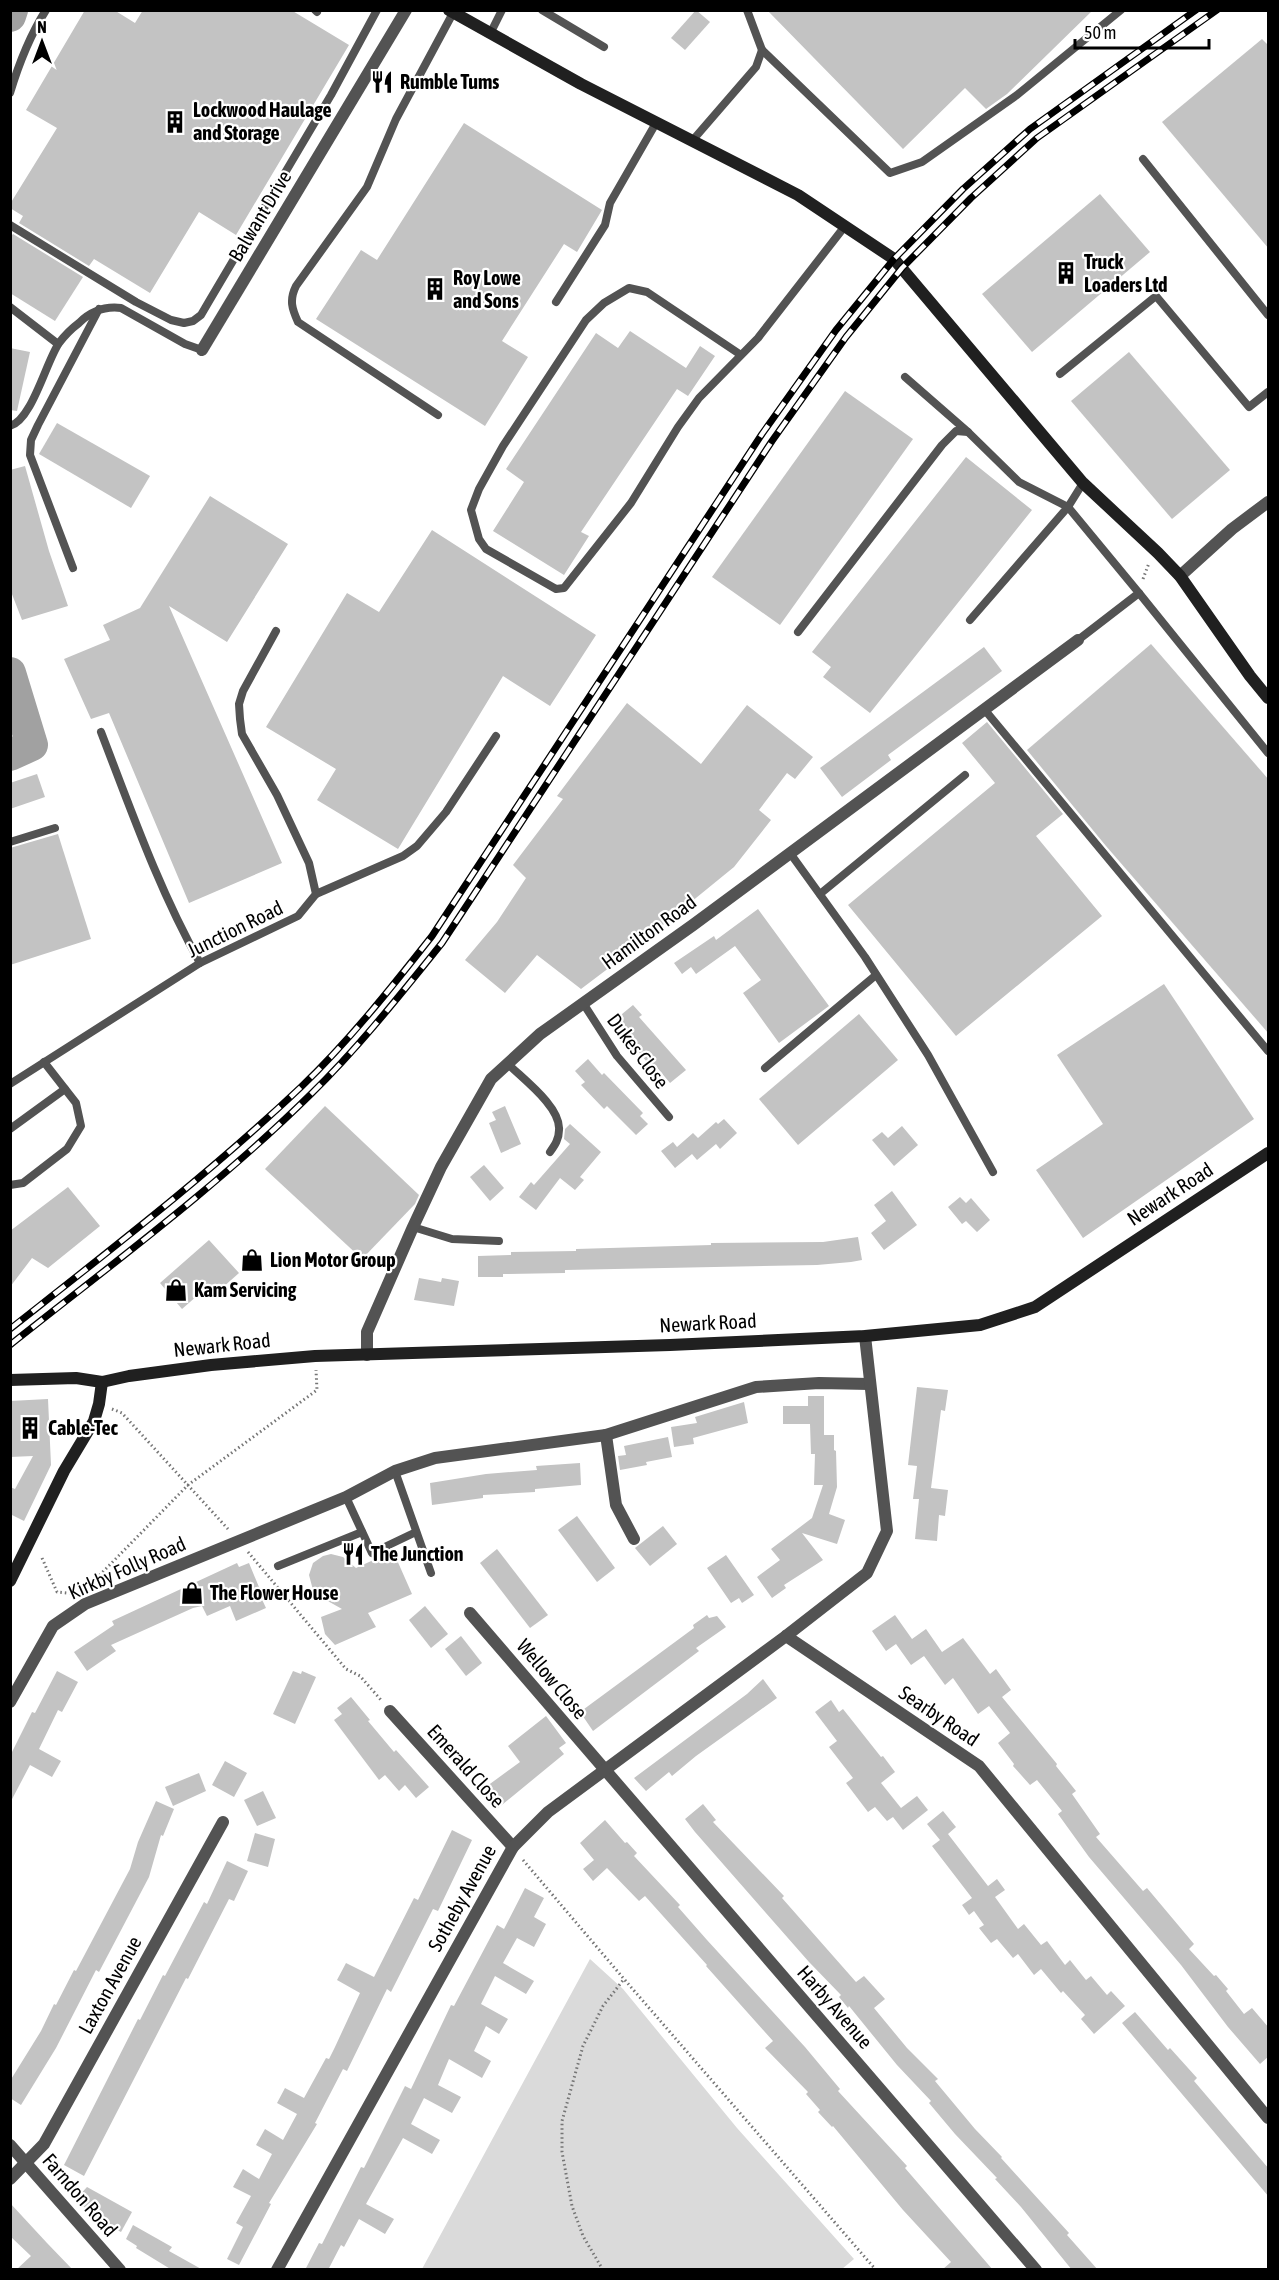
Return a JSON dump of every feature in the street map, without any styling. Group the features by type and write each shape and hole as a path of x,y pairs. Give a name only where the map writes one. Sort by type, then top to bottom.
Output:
{"main road":[{"path":"451,12 656,123 798,195 898,264 1083,483 1180,576 1250,676 1269,698"},
{"name":"Newark Road","path":"10,1380 76,1378 102,1382 211,1365 315,1356 865,1336 980,1325 1035,1307 1269,1152"},
{"path":"10,1581 64,1471 94,1421 102,1382"}],"street":[{"name":"Balwant Drive","path":"202,350 406,10"},
{"path":"1180,576 1232,529 1269,502"},
{"name":"Hamilton Road","path":"367,1355 367,1332 413,1227 441,1167 491,1079 540,1034 1078,640"},
{"path":"786,1636 867,1573 886,1531 865,1336"},
{"path":"346,1497 395,1471 435,1458 606,1435 756,1386 819,1383 870,1384"},
{"path":"606,1435 616,1505 634,1539"},
{"name":"Kirkby Folly Road","path":"10,1702 53,1626 82,1599 238,1541 346,1497"},
{"name":"Wellow Close","path":"470,1613 604,1770"},
{"name":"Sotheby Avenue","path":"277,2270 513,1847 548,1812 786,1636"},
{"name":"Searby Road","path":"786,1636 979,1766 1269,2118"},
{"name":"Emerald Close","path":"390,1711 513,1847"},
{"name":"Harby Avenue","path":"604,1770 1036,2270"},
{"name":"Laxton Avenue","path":"10,2179 44,2144 223,1822"},
{"name":"Farndon Road","path":"10,2145 120,2270"}],"lane":[{"path":"10,93 31,33 46,10"},
{"path":"10,225 136,302 171,320 193,321 201,315 331,95 377,10"},
{"path":"490,34 502,10"},
{"path":"542,10 604,47"},
{"path":"747,10 762,50 890,173 922,162 1017,95 1121,10"},
{"path":"438,416 298,322 292,309 291,296 367,187 396,119 447,29 451,12"},
{"path":"692,141 756,67 762,50"},
{"path":"556,302 605,225 609,203 656,123"},
{"path":"1143,159 1269,315"},
{"path":"741,355 647,292 629,288 604,303 580,330 503,446 479,489 471,510 479,539 486,549 556,589 564,588 632,503 678,427 699,398 758,338 845,226"},
{"path":"1060,374 1156,296 1249,407 1269,392"},
{"path":"10,426 23,418 58,344 68,331 99,309 110,306 121,308 185,344 202,350"},
{"path":"10,307 58,344"},
{"path":"73,568 29,447 38,425 99,309"},
{"path":"905,377 968,432 1019,482 1068,507 1269,753"},
{"path":"798,632 942,445 956,431 968,432"},
{"path":"970,620 1068,507 1083,483"},
{"path":"1078,640 1139,593"},
{"path":"276,631 243,691 239,704 242,734 277,795 309,863 316,894 403,856 417,846 446,812 496,736"},
{"path":"984,709 1269,1051"},
{"path":"100,732 163,890 181,930 200,963"},
{"path":"820,894 964,775"},
{"path":"10,842 55,828"},
{"path":"790,853 876,975 928,1056 993,1172"},
{"name":"Junction Road","path":"10,1083 200,963 298,916 316,894"},
{"path":"765,1068 876,975"},
{"name":"Dukes Close","path":"584,1003 617,1056 669,1117"},
{"path":"10,1185 23,1183 67,1149 81,1126 76,1103 44,1062"},
{"path":"508,1064 557,1115 560,1128 558,1140 550,1152"},
{"path":"10,1129 65,1089"},
{"path":"413,1227 452,1239 500,1241"},
{"path":"395,1471 431,1573"},
{"path":"346,1497 372,1553 416,1532"},
{"path":"278,1566 362,1532"}],"path":[{"path":"1139,593 1146,566 1158,553"},
{"path":"42,1557 57,1592 82,1599 188,1485 317,1390 315,1356"},
{"path":"99,1404 122,1413 238,1541 346,1669 360,1676 390,1711"},
{"path":"513,1847 876,2270"},
{"path":"603,2270 583,2236 572,2206 562,2152 562,2121 583,2046 603,2006 624,1979"}],"shaded area":[{"path":"590,1959 623,1989 737,2128 854,2259 842,2269 422,2269"}],"building":[{"name":"Lockwood Haulage and Storage","path":"85,10 114,10 135,23 143,10 291,10 349,45 236,235 199,212 150,293 94,259 89,266 19,223 23,216 10,208 10,204 57,128 26,110"},
{"path":"696,10 710,22 685,50 671,38"},
{"path":"767,10 1093,10 1007,94 986,109 965,88 903,149"},
{"path":"1262,39 1269,46 1269,249 1162,122"},
{"name":"Roy Lowe and Sons","path":"464,123 602,210 577,252 564,244 502,341 528,357 485,426 316,319 361,250 377,260"},
{"name":"Truck Loaders Ltd","path":"1100,194 1150,252 1032,352 982,294"},
{"path":"13,234 83,277 55,321 10,293 10,237"},
{"path":"630,331 686,368 700,346 715,356 688,396 677,389 581,532 589,536 564,575 493,531 524,482 506,469 596,333 618,348"},
{"path":"10,348 30,352 17,411 10,410"},
{"path":"1129,352 1230,470 1172,519 1071,401"},
{"path":"845,391 913,439 780,625 712,577"},
{"path":"57,423 150,476 131,508 39,454"},
{"path":"966,457 1032,510 870,713 823,677 831,667 812,652"},
{"path":"25,466 49,551 68,606 22,620 10,589 10,470"},
{"path":"210,496 288,544 227,642 169,606 282,863 189,903 109,713 91,719 64,659 110,640 103,625 140,608"},
{"path":"432,530 596,635 550,706 503,676 398,849 317,800 336,769 266,727 347,593 379,612"},
{"path":"1151,644 1269,780 1269,1034 1106,846 1027,750"},
{"path":"984,647 1002,671 888,755 891,760 842,797 820,768"},
{"path":"627,703 701,764 747,705 813,757 795,779 787,773 759,810 771,820 734,867 626,955 581,989 537,955 505,993 465,960 497,922 526,878 513,865 563,799 557,796"},
{"path":"987,722 1063,814 1036,836 1102,916 956,1036 848,905 995,783 962,743"},
{"path":"37,774 45,797 10,809 10,783"},
{"path":"58,834 91,939 10,965 10,848"},
{"path":"758,909 829,1006 779,1043 743,993 761,980 735,946 696,974 691,967 682,974 674,963 714,936 716,940"},
{"path":"1164,984 1254,1119 1083,1238 1036,1170 1103,1124 1057,1055"},
{"path":"633,1005 642,1015 639,1017 686,1070 670,1083 655,1065 652,1068 621,1031 624,1029 616,1019"},
{"path":"859,1014 898,1060 798,1145 759,1099"},
{"path":"588,1059 643,1113 640,1116 648,1124 636,1135 607,1106 604,1109 581,1085 585,1082 575,1071"},
{"path":"325,1106 419,1195 415,1204 362,1259 265,1169"},
{"path":"505,1106 521,1144 501,1153 489,1123 496,1120 492,1112"},
{"path":"724,1119 737,1133 720,1149 716,1144 697,1160 692,1154 675,1168 661,1151 673,1142 677,1147 693,1133 698,1138 716,1122 718,1124"},
{"path":"570,1124 601,1152 580,1177 584,1180 575,1190 560,1178 536,1210 519,1197 531,1182 534,1185 570,1144 564,1139 565,1129"},
{"path":"902,1126 918,1145 894,1166 872,1140 882,1132 888,1138"},
{"path":"484,1165 504,1188 490,1201 470,1177"},
{"path":"68,1187 100,1226 48,1268 32,1258 10,1287 10,1231"},
{"path":"892,1191 917,1225 884,1250 871,1233 886,1221 874,1205"},
{"path":"960,1197 966,1203 971,1198 990,1220 977,1232 966,1221 962,1224 948,1207"},
{"path":"858,1237 862,1260 851,1262 817,1265 565,1270 565,1273 503,1274 503,1277 478,1277 478,1256 511,1255 511,1252 711,1245 711,1243 823,1242"},
{"path":"209,1240 239,1273 212,1297 206,1288 182,1309 160,1283"},
{"path":"419,1278 441,1282 442,1278 459,1281 454,1306 414,1300"},
{"path":"917,1387 948,1390 945,1411 941,1410 931,1488 948,1490 945,1516 939,1515 937,1541 915,1539 919,1499 913,1499 917,1466 908,1465"},
{"path":"808,1396 824,1396 824,1435 834,1435 834,1450 836,1451 837,1487 829,1514 845,1520 837,1544 802,1533 823,1560 784,1585 786,1588 772,1598 757,1577 780,1560 771,1549 812,1518 823,1485 814,1485 815,1454 811,1454 810,1424 783,1424 783,1406 808,1406"},
{"name":"Cable-Tec","path":"48,1399 51,1465 24,1521 10,1514 10,1487 15,1489 33,1456 10,1457 10,1401"},
{"path":"744,1402 748,1423 693,1438 694,1444 674,1447 671,1427 697,1423 695,1417"},
{"path":"668,1437 672,1457 620,1470 618,1456 626,1455 624,1446"},
{"path":"580,1463 581,1485 535,1489 535,1492 483,1495 483,1498 432,1505 430,1483 486,1474 537,1470 536,1466"},
{"path":"577,1516 615,1568 597,1582 558,1530"},
{"path":"663,1526 677,1544 650,1566 635,1548"},
{"path":"497,1549 548,1615 530,1628 480,1563"},
{"name":"The Junction","path":"393,1551 412,1594 368,1613 376,1627 335,1645 325,1634 321,1617 342,1609 317,1595 313,1590 309,1575 313,1563 331,1554 343,1557 356,1568"},
{"path":"726,1555 754,1595 742,1603 739,1598 731,1603 707,1568"},
{"path":"237,1563 239,1567 249,1563 266,1608 236,1621 230,1606 207,1616 202,1606 193,1608 111,1645 116,1651 87,1671 74,1652 114,1625 112,1621"},
{"path":"425,1606 448,1634 431,1648 409,1620"},
{"path":"707,1615 709,1618 717,1616 726,1627 696,1648 699,1651 593,1731 580,1712 694,1628 693,1625"},
{"path":"895,1615 912,1639 926,1629 942,1652 963,1638 990,1674 996,1669 1011,1690 1002,1697 1076,1791 1072,1794 1100,1834 1096,1837 1143,1891 1147,1888 1194,1944 1189,1949 1228,1989 1226,1991 1244,2014 1252,2008 1269,2028 1269,2056 1260,2064 1228,2027 1181,1965 1089,1857 1058,1814 1062,1811 1037,1780 1030,1785 1013,1766 1014,1764 998,1743 1010,1733 989,1706 978,1714 953,1678 945,1685 924,1656 911,1665 896,1644 886,1651 872,1631"},
{"path":"461,1636 482,1663 466,1676 445,1649"},
{"path":"57,1671 78,1682 62,1712 58,1710 39,1749 61,1761 52,1777 30,1765 10,1803 10,1756 32,1712 35,1713"},
{"path":"293,1671 301,1674 302,1671 316,1677 295,1724 273,1714"},
{"path":"763,1679 777,1698 672,1776 669,1772 646,1791 634,1778 747,1694"},
{"path":"351,1697 394,1752 396,1750 429,1787 416,1798 405,1785 399,1791 385,1775 379,1780 334,1720 342,1714 337,1708"},
{"path":"831,1700 839,1712 843,1709 895,1772 881,1783 901,1808 917,1796 928,1810 903,1830 893,1817 887,1821 875,1807 868,1812 846,1783 853,1778 829,1747 837,1741 815,1712"},
{"path":"546,1716 566,1743 559,1748 564,1754 497,1809 483,1789 520,1762 508,1746"},
{"path":"225,1761 247,1773 234,1797 212,1785"},
{"path":"199,1773 206,1791 173,1806 165,1787"},
{"path":"263,1791 276,1818 257,1826 244,1800"},
{"path":"156,1801 174,1809 163,1836 161,1835 149,1877 99,1972 96,1970 56,2048 21,2105 10,2098 10,2081 41,2031 54,2004 56,2005 74,1970 76,1971 130,1869 138,1842"},
{"path":"703,1804 716,1820 713,1822 784,1896 782,1898 856,1982 864,1976 885,1999 874,2008 907,2048 938,2079 935,2081 975,2129 1069,2233 1067,2235 1098,2270 1072,2270 995,2179 997,2178 955,2134 929,2103 931,2101 897,2065 849,2006 848,2008 839,1997 841,1995 809,1962 695,1832 685,1819"},
{"path":"943,1811 956,1827 948,1834 988,1886 997,1879 1005,1890 995,1897 1018,1929 1024,1924 1041,1945 1047,1941 1065,1965 1070,1960 1086,1980 1091,1976 1107,1995 1111,1991 1125,2006 1094,2034 1081,2019 1085,2015 1063,1991 1061,1993 1041,1969 1034,1975 1018,1954 1013,1958 997,1939 991,1943 979,1928 984,1925 974,1911 969,1915 962,1905 972,1898 932,1846 940,1840 927,1824"},
{"path":"605,1820 637,1853 634,1856 680,1905 678,1907 707,1940 805,2047 840,2089 838,2091 907,2166 905,2168 993,2270 942,2270 951,2262 903,2210 833,2126 818,2112 820,2110 806,2094 808,2092 765,2048 773,2041 707,1965 645,1896 639,1901 607,1868 593,1881 583,1869 594,1860 580,1843"},
{"path":"452,1830 472,1840 438,1911 433,1909 391,1992 387,1989 347,2071 343,2069 315,2123 317,2124 269,2203 271,2204 239,2265 227,2259 243,2227 236,2223 251,2196 233,2187 243,2169 259,2179 272,2154 256,2145 265,2129 283,2140 297,2114 277,2103 285,2088 304,2098 326,2058 329,2059 360,1993 337,1980 346,1963 374,1977 414,1898 418,1900"},
{"path":"255,1833 275,1839 268,1867 247,1861"},
{"path":"227,1861 248,1871 234,1901 229,1899 188,1979 186,1978 84,2176 64,2165 138,2019 140,2020 163,1975 165,1976 204,1902 207,1904"},
{"path":"525,1888 544,1898 534,1917 546,1924 534,1947 517,1938 503,1963 534,1981 526,1994 495,1976 481,2004 508,2019 499,2034 486,2026 474,2051 491,2061 482,2078 449,2059 438,2085 461,2097 452,2113 424,2098 411,2124 440,2140 432,2154 403,2138 366,2204 394,2219 385,2234 359,2219 344,2247 341,2245 328,2270 305,2270 319,2243 322,2244 361,2167 364,2168 405,2086 411,2089 451,2005 454,2006 497,1925 504,1929"},
{"path":"1135,2012 1168,2050 1170,2048 1197,2078 1194,2081 1269,2169 1269,2197 1122,2023"},
{"path":"87,2187 132,2212 121,2232 95,2218 76,2199"},
{"path":"10,2203 73,2270 16,2270 31,2256 10,2236"},
{"path":"133,2225 172,2247 169,2251 203,2270 172,2270 136,2248 137,2246 126,2239"}],"waterway":[{"path":"10,16 12,10"},
{"path":"10,673 32,745 10,755"}],"railway":[{"path":"10,1329 231,1151 301,1087 353,1033 432,936 762,434 836,330 894,259 963,189 1030,129 1196,10"},
{"path":"10,1345 164,1224 276,1128 329,1076 395,1001 442,943 772,441 846,337 902,268 971,198 1037,138 1217,10"}],"place":[{"name":"Rumble Tums","path":"382,82"},
{"name":"Lockwood Haulage and Storage","path":"175,122"},
{"name":"Truck Loaders Ltd","path":"1066,273"},
{"name":"Roy Lowe and Sons","path":"435,289"},
{"name":"Lion Motor Group","path":"252,1260"},
{"name":"Kam Servicing","path":"176,1290"},
{"name":"Cable-Tec","path":"30,1428"},
{"name":"The Junction","path":"353,1554"},
{"name":"The Flower House","path":"192,1593"}]}
